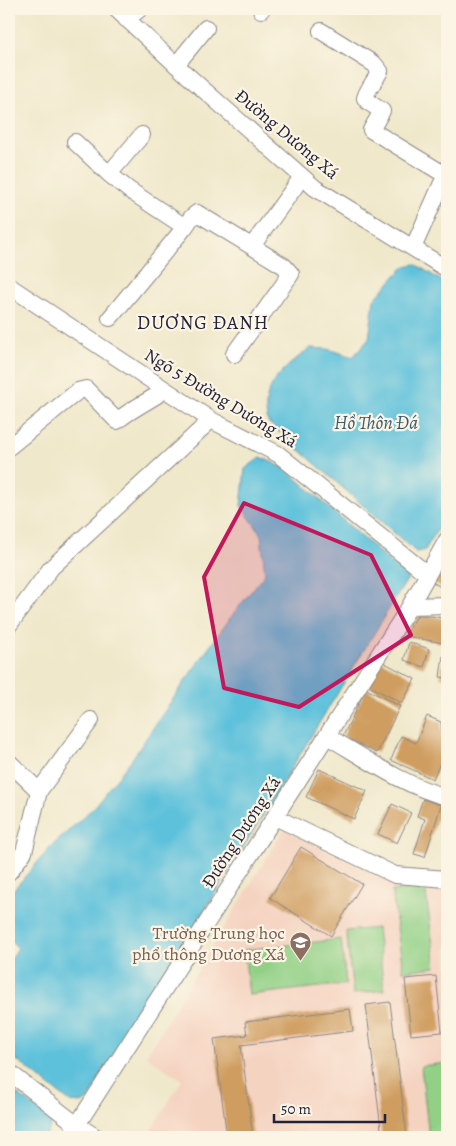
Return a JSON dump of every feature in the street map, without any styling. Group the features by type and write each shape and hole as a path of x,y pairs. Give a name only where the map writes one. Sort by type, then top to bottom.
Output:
{"street":[{"path":"121,14 140,9"},
{"name":"Đường Dương Xá","path":"121,14 315,188 447,270"},
{"path":"176,65 206,28"},
{"path":"320,31 374,64 380,71 365,98 382,111 371,130 447,176 442,183 416,250"},
{"path":"108,174 142,135"},
{"path":"75,142 108,174 185,227"},
{"path":"252,246 302,177"},
{"path":"110,318 197,213 284,266 291,274 234,354"},
{"name":"Ngõ 5 Đường Dương Xá","path":"9,286 211,420 278,454 427,574"},
{"path":"9,447 78,391 86,389 117,422 127,412 138,408 165,390"},
{"path":"9,625 51,568 211,420"},
{"name":"Đường Dương Xá","path":"73,1131 410,606 447,540"},
{"path":"410,606 447,605"},
{"path":"9,872 24,852 39,791 91,720"},
{"path":"327,736 430,793 447,797"},
{"path":"9,762 39,791"},
{"path":"275,816 395,874 447,879"},
{"path":"9,1072 73,1131 96,1137"}],"highlighted area":[{"path":"244,503 371,555 411,635 299,707 224,688 204,577"}],"shaded area":[{"name":"Trường Trung học phổ thông Dương Xá","path":"284,829 386,881 395,879 447,884 447,1137 147,1137 182,1080 146,1056"}],"green space":[{"path":"425,887 436,967 403,971 392,891"},
{"path":"377,928 384,990 353,994 346,931"},
{"path":"341,939 346,984 249,995 244,950"},
{"path":"447,1063 447,1137 429,1137 421,1066"}],"water":[{"name":"Hồ Thôn Đá","path":"415,264 447,284 447,514 425,550 416,552 268,422 266,409 270,388 276,379 291,363 310,348 328,349 353,357 369,339 374,300 398,273 406,266"},
{"path":"261,457 286,469 408,578 89,1099 81,1103 70,1102 9,1054 9,962 18,948 9,938 9,895 51,847 93,808 132,759 231,617 265,574 261,534 241,506 245,469"},
{"path":"9,1088 53,1121 45,1137 9,1137"}],"building":[{"path":"447,554 447,591 431,581"},
{"path":"417,616 447,619 443,643 405,636"},
{"path":"409,642 429,649 424,667 404,660"},
{"path":"443,656 447,657 447,678 440,677"},
{"path":"379,660 415,679 402,703 367,685"},
{"path":"366,689 400,706 377,753 343,736"},
{"path":"427,716 441,722 444,756 445,752 447,752 447,771 444,772 442,759 433,779 391,760 401,736 416,743"},
{"path":"319,769 367,791 354,819 306,797"},
{"path":"423,799 441,805 425,857 414,854 425,819 417,816"},
{"path":"392,804 411,813 397,843 378,834"},
{"path":"301,847 362,884 331,936 270,898"},
{"path":"436,976 442,1032 411,1035 405,979"},
{"path":"390,1002 407,1137 382,1137 366,1005"},
{"path":"350,1009 353,1031 241,1045 253,1137 227,1137 214,1039 247,1035 245,1022"}],"place":[{"name":"Trường Trung học phổ thông Dương Xá","path":"301,962"}],"district":[{"name":"DƯƠNG ĐANH","path":"203,323"}]}
